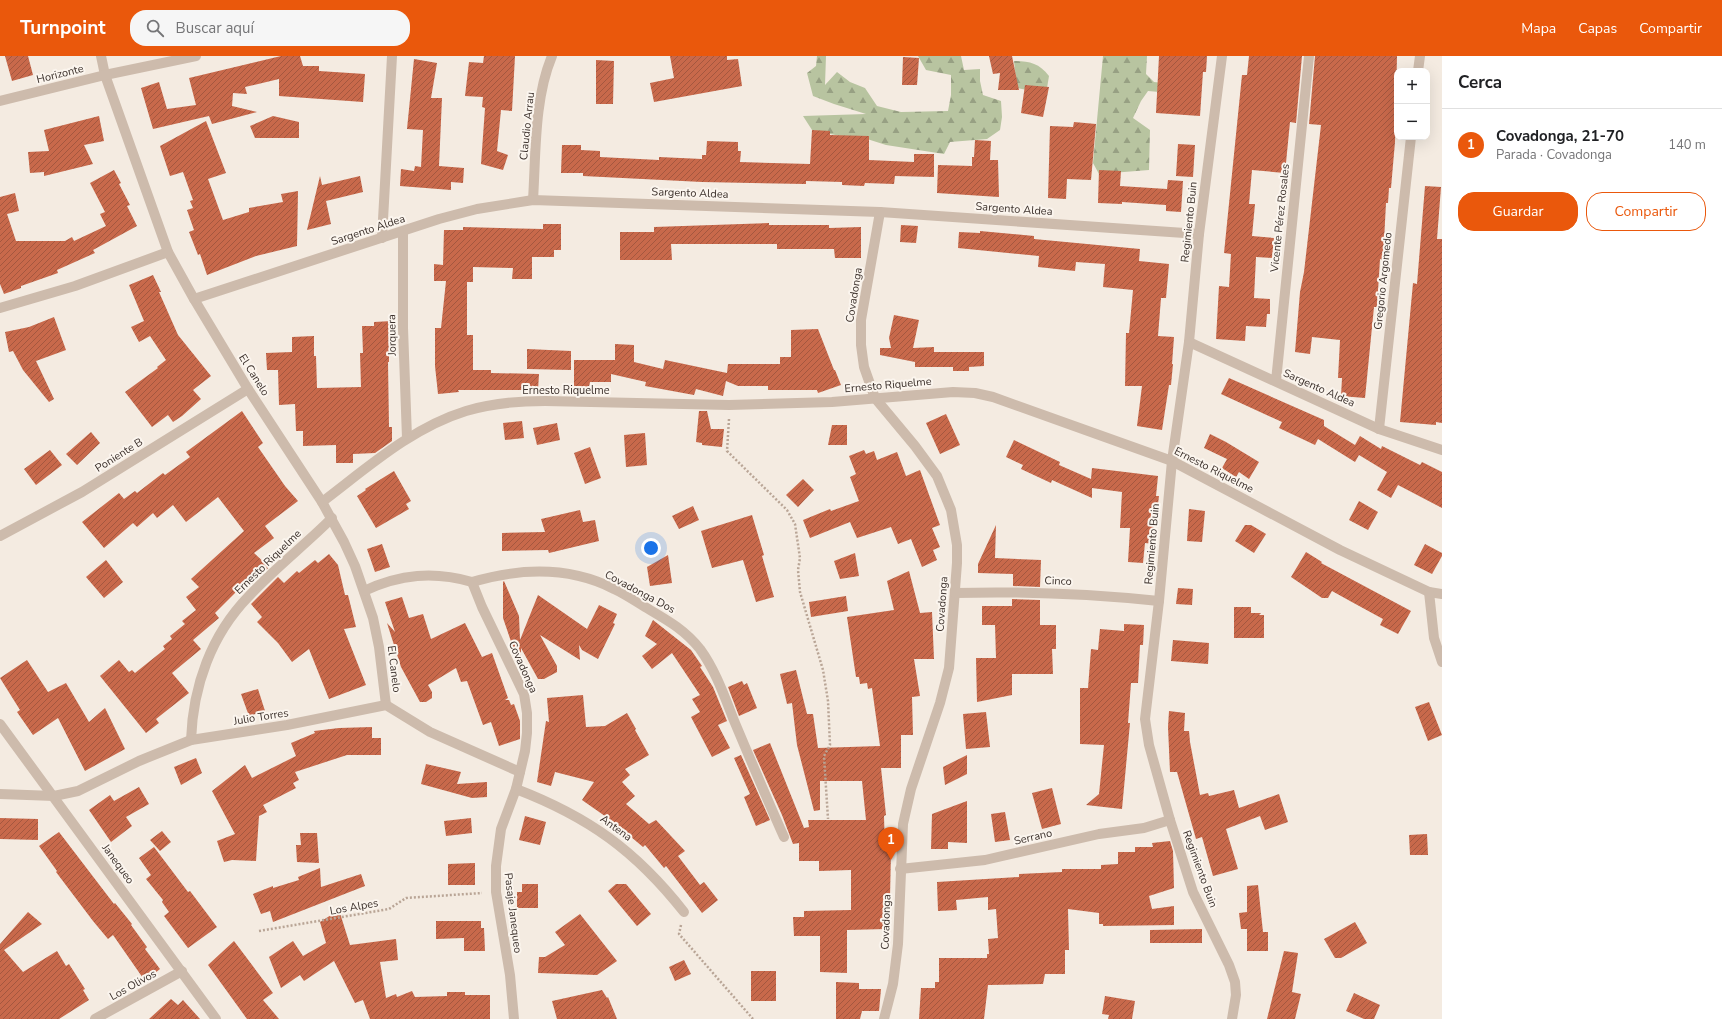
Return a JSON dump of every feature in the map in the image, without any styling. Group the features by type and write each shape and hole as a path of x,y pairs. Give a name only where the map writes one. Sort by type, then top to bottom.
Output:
{"street":[{"name":"El Canelo","path":"101,56 106,75 168,252 194,299 248,389 332,518 349,554 364,591 379,647 386,704"},
{"name":"Horizonte","path":"0,101 106,75 196,56"},
{"path":"382,238 392,56"},
{"name":"Claudio Arrau","path":"533,200 536,132 544,83 552,56"},
{"name":"Regimiento Buin","path":"1222,56 1199,234 1189,342 1172,461 1159,601 1145,719 1149,746 1170,820 1193,892 1233,973 1236,995 1232,1019"},
{"name":"Vicente Pérez Rosales","path":"1276,382 1309,56"},
{"path":"1418,68 1420,56"},
{"name":"Gregorio Argomedo","path":"1379,429 1411,140"},
{"name":"Sargento Aldea","path":"194,299 439,219 477,209 533,200 880,212 1199,234"},
{"name":"Covadonga","path":"880,212 860,320 860,345 864,367 875,398 938,476 951,510 957,545 949,668 940,703 906,808 903,824 898,944 893,984 884,1019"},
{"name":"Jorquera","path":"403,232 403,328 407,438"},
{"path":"0,308 75,286 168,252"},
{"name":"Sargento Aldea","path":"1189,342 1379,429 1442,450"},
{"name":"Poniente B","path":"0,536 82,492 248,389"},
{"name":"Ernesto Riquelme","path":"322,502 407,438 428,426 468,410 493,404 519,402 729,405 832,402 953,392 974,393 993,397 1172,461 1340,550 1429,592 1442,594"},
{"name":"Ernesto Riquelme","path":"191,740 194,707 200,681 214,644 224,627 249,596 332,518"},
{"name":"Covadonga Dos","path":"472,582 497,575 529,571 548,571 571,574 593,580 614,589 678,626 700,650 718,680 784,837"},
{"path":"364,591 379,584 412,575 444,576 472,582"},
{"name":"Covadonga","path":"472,582 482,607 524,694 527,733 525,751 516,789"},
{"path":"1429,592 1434,638 1442,662"},
{"name":"Cinco","path":"955,593 1064,593 1159,601"},
{"path":"386,704 430,732 520,772"},
{"name":"Julio Torres","path":"0,794 54,796 78,791 139,761 191,740 287,725 386,704"},
{"name":"Janequeo","path":"0,724 216,1019"},
{"name":"Pasaje Janequeo","path":"514,1019 510,975 496,892 496,866 501,829 516,789"},
{"name":"Antena","path":"516,789 543,799 570,812 621,846 649,871 684,912"},
{"name":"Serrano","path":"900,869 985,860 1099,834 1144,828 1170,820"},
{"name":"Los Olivos","path":"95,1019 182,972"}],"path":[{"path":"729,405 727,451 791,514 795,524 800,558 798,570 800,592 823,670 828,701 830,745 824,756 828,819"},
{"name":"Los Alpes","path":"259,931 389,909 406,898 496,892"},
{"path":"684,912 679,934 753,1019"}],"green space":[{"path":"817,56 826,56 825,85 837,72 850,82 865,88 877,106 901,112 948,111 951,95 951,75 926,70 918,56 961,56 964,70 980,69 980,81 983,95 1001,101 1002,117 1000,130 987,139 950,142 944,154 886,145 864,138 840,136 812,130 803,116 866,114 813,96 807,73 816,66"},
{"path":"1103,56 1147,56 1146,74 1154,82 1194,86 1193,95 1148,91 1141,101 1133,118 1150,130 1149,170 1099,174 1093,163"},
{"path":"1014,61 1029,62 1041,68 1049,76 1047,88 1037,92 1017,88"}],"building":[{"path":"5,56 28,56 33,75 12,81"},
{"path":"281,56 300,56 303,66 319,66 319,71 365,74 363,102 279,96 279,79 245,87 247,94 233,93 232,106 257,112 212,124 209,116 153,129 141,88 159,82 167,109 196,105 189,78"},
{"path":"484,56 515,56 512,111 501,110 497,151 508,155 503,170 481,164 485,108 482,107 483,97 465,96 469,62 483,63"},
{"path":"670,56 727,56 727,60 738,59 742,86 654,102 650,83 674,78"},
{"path":"989,56 1012,56 1019,90 998,90 1000,73 993,74"},
{"path":"1159,56 1207,56 1206,72 1203,72 1200,116 1156,113"},
{"path":"1249,56 1302,56 1296,123 1290,122 1285,173 1252,170 1249,204 1255,204 1252,236 1274,238 1272,258 1256,257 1254,298 1270,299 1270,314 1267,314 1266,327 1246,326 1245,341 1216,339 1219,286 1229,287 1231,254 1224,253 1242,75 1247,75"},
{"path":"1315,56 1397,56 1397,68 1394,68 1395,142 1391,188 1389,188 1388,203 1386,203 1383,260 1380,259 1377,307 1374,307 1365,398 1341,396 1342,378 1338,378 1340,340 1312,337 1310,354 1295,352 1300,292 1304,272 1321,125 1309,124"},
{"path":"903,57 919,58 917,85 902,85"},
{"path":"414,59 437,63 431,98 442,98 439,166 464,168 463,183 451,182 451,190 400,186 401,169 414,171 415,166 421,167 423,130 407,129"},
{"path":"596,60 614,61 613,104 596,104"},
{"path":"1025,85 1049,87 1043,117 1021,113"},
{"path":"99,116 104,141 84,145 93,164 44,176 44,172 30,173 28,152 49,151 44,130"},
{"path":"273,116 299,122 299,138 255,138 250,126"},
{"path":"206,121 226,173 208,179 223,220 249,212 249,208 283,202 281,194 298,191 297,246 256,256 207,275 200,254 198,255 189,232 194,230 187,210 193,208 190,201 193,200 183,172 170,176 160,146"},
{"path":"1074,122 1096,124 1091,180 1067,179 1066,199 1048,198 1050,126 1073,127"},
{"path":"812,130 830,131 830,135 869,136 869,160 914,162 914,154 934,154 934,177 895,176 894,184 865,183 864,186 842,185 842,182 806,181 806,184 702,182 583,176 583,173 561,173 562,145 581,145 581,150 600,151 600,157 659,160 659,157 702,159 702,155 706,155 707,141 738,142 738,151 741,151 740,162 810,164"},
{"path":"975,140 991,141 990,160 998,160 999,197 937,193 938,165 972,166"},
{"path":"1178,144 1195,145 1193,177 1176,176"},
{"path":"114,170 121,183 119,184 130,205 127,206 137,226 93,250 95,253 57,270 58,273 21,286 21,288 4,294 0,284 0,197 15,193 19,211 7,214 16,241 65,241 72,237 74,241 106,226 100,214 105,212 90,183"},
{"path":"1099,170 1121,171 1120,186 1167,189 1168,180 1183,181 1181,212 1166,211 1166,205 1122,202 1122,204 1098,203"},
{"path":"320,176 322,185 360,176 363,192 326,201 331,224 307,230"},
{"path":"1425,186 1441,187 1437,239 1442,239 1442,423 1436,422 1436,425 1400,422 1413,283 1417,284"},
{"path":"769,223 769,225 829,225 829,228 861,227 861,258 835,258 834,249 777,249 777,244 671,244 672,260 620,260 620,232 654,232 654,227"},
{"path":"543,224 561,224 561,250 554,250 554,257 532,257 532,279 512,279 513,268 473,267 473,282 467,282 467,335 473,335 473,370 491,370 491,373 539,374 538,390 458,390 459,392 438,394 435,366 435,328 441,328 446,281 434,281 434,264 443,265 444,230 463,230 463,227 543,229"},
{"path":"901,225 918,226 916,243 900,242"},
{"path":"980,231 1034,236 1034,239 1140,249 1139,261 1169,264 1166,298 1161,298 1158,336 1174,337 1173,364 1171,385 1169,385 1162,430 1137,426 1142,386 1125,386 1126,333 1129,333 1133,290 1103,287 1105,264 1076,262 1075,271 1038,267 1039,256 958,248 959,232 980,233"},
{"path":"153,275 178,335 211,376 193,390 201,399 182,416 173,422 168,415 152,427 125,392 158,368 157,367 166,360 150,336 139,342 131,327 144,321 129,285"},
{"path":"894,315 919,320 913,348 934,347 934,352 984,352 984,366 969,367 969,371 953,371 953,367 915,367 915,362 880,355 880,348 891,348 889,338"},
{"path":"54,317 66,350 36,361 54,399 49,402 23,370 13,351 9,352 5,332 29,327"},
{"path":"392,321 393,346 389,346 388,362 389,427 392,427 392,441 375,453 353,454 353,463 336,463 336,445 303,446 303,431 296,431 295,404 279,405 278,370 267,370 266,353 292,352 292,337 314,336 317,388 361,387 360,353 363,353 362,326 374,326 374,322"},
{"path":"818,329 841,385 818,393 817,390 768,390 768,386 738,386 726,381 723,396 696,389 694,395 645,386 646,382 611,374 611,382 590,382 589,387 574,386 574,360 615,360 615,344 634,345 634,362 663,369 665,360 727,373 728,364 780,364 780,357 791,357 791,330"},
{"path":"527,349 571,351 571,370 527,369"},
{"path":"1229,378 1324,420 1324,426 1355,445 1360,436 1381,449 1382,446 1420,465 1422,462 1442,472 1442,508 1398,485 1391,498 1377,490 1387,472 1359,455 1355,462 1318,439 1315,445 1279,428 1282,422 1221,394"},
{"path":"242,411 263,443 258,447 285,486 298,501 265,526 274,538 254,553 269,567 242,594 238,590 215,613 219,618 193,640 201,649 172,673 189,693 156,719 159,723 146,733 100,676 119,660 129,672 132,670 135,673 165,649 163,646 172,639 170,636 185,624 182,621 196,610 186,597 199,587 191,579 244,531 218,497 186,522 173,505 157,518 153,513 137,527 133,523 104,548 82,522 119,493 124,499 135,491 137,493 163,473 165,475 190,457 186,452"},
{"path":"699,411 707,411 711,429 724,429 722,447 702,445 702,443 696,442"},
{"path":"946,414 960,445 940,454 926,423"},
{"path":"522,421 524,438 505,440 503,423"},
{"path":"557,423 560,440 537,445 533,428"},
{"path":"832,425 847,425 847,445 828,445"},
{"path":"91,432 100,443 77,465 66,454"},
{"path":"645,433 647,465 626,467 624,435"},
{"path":"1210,434 1259,462 1249,479 1239,472 1236,477 1222,468 1227,459 1204,448"},
{"path":"1014,440 1060,462 1059,465 1091,479 1092,468 1158,476 1156,496 1159,496 1157,512 1154,512 1153,544 1145,543 1143,563 1128,562 1130,528 1120,528 1122,492 1092,488 1092,498 1052,480 1051,483 1021,469 1023,465 1006,457"},
{"path":"590,447 601,478 585,484 574,453"},
{"path":"50,450 62,465 36,485 24,469"},
{"path":"864,450 866,454 874,451 877,460 897,452 906,476 920,470 940,525 932,528 940,547 933,550 937,560 922,567 911,539 898,544 891,527 857,538 850,522 810,538 803,520 830,509 831,511 859,501 850,477 856,474 849,456"},
{"path":"394,471 411,501 406,504 409,509 376,528 357,496 366,490 365,489"},
{"path":"803,479 814,490 798,507 786,495"},
{"path":"1359,501 1378,512 1368,530 1349,520"},
{"path":"693,506 699,520 679,529 672,516"},
{"path":"1189,509 1205,511 1202,542 1187,541"},
{"path":"580,510 583,522 595,520 599,541 549,553 548,550 502,551 502,533 545,532 541,519"},
{"path":"752,515 764,555 762,556 774,597 756,602 743,560 712,568 701,531"},
{"path":"996,525 995,558 1041,560 1040,587 1013,586 1013,574 978,573 978,564"},
{"path":"1245,525 1251,525 1266,534 1254,553 1235,541"},
{"path":"382,544 390,567 375,572 367,549"},
{"path":"1425,544 1442,553 1442,556 1432,574 1414,565"},
{"path":"1306,552 1322,562 1321,563 1411,611 1398,634 1380,625 1383,619 1332,591 1328,598 1322,598 1291,577"},
{"path":"855,553 859,576 840,579 834,561"},
{"path":"329,554 338,565 345,595 348,595 356,627 344,629 366,685 329,699 309,649 292,662 278,643 257,622 262,617 251,604 278,577 284,583 297,571 299,573 315,560 318,563"},
{"path":"668,555 672,583 650,586 647,567"},
{"path":"106,560 123,582 104,598 86,577"},
{"path":"909,571 920,613 932,612 934,659 914,659 920,696 912,697 913,735 901,735 901,768 881,768 886,815 884,816 885,851 891,851 890,898 886,898 886,929 847,930 847,973 820,972 820,936 794,936 793,917 804,917 804,911 851,910 851,870 819,871 819,861 799,861 799,843 793,844 782,815 753,750 770,743 804,828 809,827 808,820 866,820 862,781 820,781 820,810 814,811 797,745 792,703 787,704 780,674 796,670 807,714 813,714 818,748 880,746 872,688 868,689 867,683 860,684 859,677 856,677 847,617 894,610 887,581"},
{"path":"504,581 519,616 520,640 538,595 587,629 599,605 617,614 613,623 615,624 598,659 582,650 579,645 580,660 540,635 557,666 557,672 544,679 538,679 521,648 521,658 517,659 503,618"},
{"path":"1178,588 1193,589 1192,605 1176,604"},
{"path":"846,596 848,611 811,617 809,602"},
{"path":"402,597 409,618 423,614 431,639 465,623 482,657 492,653 508,698 505,700 509,700 511,705 514,704 520,721 520,739 499,746 491,722 483,725 467,681 461,682 456,668 428,685 432,692 432,698 426,702 420,702 401,667 387,623 395,632 385,602"},
{"path":"1012,599 1040,600 1040,625 1056,625 1056,649 1052,649 1053,674 1012,674 1012,695 977,702 976,658 996,658 995,625 982,625 982,606 1012,606"},
{"path":"1234,607 1251,607 1251,613 1261,613 1259,615 1264,615 1264,638 1234,638"},
{"path":"653,620 691,650 702,666 700,667 713,687 727,721 718,725 730,748 712,757 691,717 700,712 692,699 700,695 672,653 652,669 642,656 657,644 645,636"},
{"path":"1124,624 1144,625 1143,645 1140,645 1138,683 1131,683 1128,723 1130,723 1122,809 1086,805 1099,794 1104,745 1080,744 1080,688 1088,688 1091,649 1098,650 1100,629 1124,631"},
{"path":"1173,640 1209,643 1208,664 1171,661"},
{"path":"27,660 48,692 66,683 89,722 105,708 125,749 85,771 58,718 33,735 17,712 20,710 0,678"},
{"path":"742,681 744,685 747,683 757,708 739,716 728,687"},
{"path":"258,689 265,711 249,716 241,694"},
{"path":"583,695 586,727 605,726 627,713 636,729 635,730 649,755 625,769 630,775 622,782 635,796 626,804 649,824 656,820 685,851 678,856 700,885 704,882 718,900 702,913 666,866 664,868 645,845 643,847 612,821 582,800 594,782 555,772 551,786 537,782 546,721 549,722 547,698"},
{"path":"1429,702 1442,735 1428,741 1415,707"},
{"path":"1169,711 1185,713 1184,731 1189,731 1200,795 1208,793 1209,796 1234,790 1239,808 1279,794 1288,822 1265,830 1260,816 1226,829 1238,869 1213,876 1202,837 1196,839 1177,772 1170,772 1168,727"},
{"path":"986,712 990,747 966,749 963,714"},
{"path":"372,727 372,738 381,738 381,755 347,755 295,772 299,780 293,783 296,788 263,805 267,812 259,816 256,861 232,860 224,862 217,841 235,834 212,791 245,765 252,778 296,756 291,743 315,733 314,731 339,728"},
{"path":"741,755 770,820 756,826 744,797 750,794 734,758"},
{"path":"967,755 967,774 945,785 943,767"},
{"path":"196,758 202,773 181,785 174,767"},
{"path":"426,764 461,772 457,784 487,782 487,797 472,798 421,784"},
{"path":"139,787 149,804 126,817 132,826 111,842 89,810 110,795 114,801"},
{"path":"1052,788 1061,824 1042,829 1032,793"},
{"path":"967,801 967,843 948,842 948,849 931,849 932,814"},
{"path":"1005,812 1010,840 995,842 991,814"},
{"path":"525,816 546,822 540,845 519,840"},
{"path":"0,818 38,819 38,840 0,839"},
{"path":"471,818 472,833 446,836 444,821"},
{"path":"162,831 171,842 160,851 150,840"},
{"path":"59,832 114,904 115,903 132,924 131,925 147,947 145,949 160,969 145,981 113,935 108,939 93,921 56,872 57,871 39,846"},
{"path":"300,833 317,833 319,863 297,862 296,845 301,845"},
{"path":"1427,834 1428,855 1410,855 1409,835"},
{"path":"1170,841 1173,851 1174,888 1149,896 1152,909 1174,906 1174,925 1103,926 1103,924 1099,924 1099,913 1068,909 1069,950 1065,950 1065,974 1045,974 1043,984 988,985 984,1019 919,1019 921,988 935,988 935,982 939,982 939,958 987,958 987,954 989,954 988,939 998,938 996,909 988,910 988,897 956,900 957,910 938,911 937,882 1019,877 1019,874 1062,872 1062,869 1101,869 1101,865 1118,864 1118,852 1135,852 1135,847 1153,847 1152,843"},
{"path":"154,847 217,927 188,948 164,916 169,912 162,902 163,900 146,879 151,875 139,858"},
{"path":"475,863 475,885 448,885 448,864"},
{"path":"320,868 321,887 361,874 365,886 273,922 270,911 261,914 253,894 273,886 273,888 299,880 298,877"},
{"path":"522,884 538,884 538,908 517,908 517,892 522,892"},
{"path":"616,884 626,884 651,914 637,926 608,891"},
{"path":"1258,885 1263,932 1268,932 1268,951 1247,951 1247,929 1241,929 1239,913 1247,912 1247,886"},
{"path":"339,910 350,945 396,939 398,960 380,962 386,998 396,994 397,997 412,991 415,997 447,996 447,992 465,992 465,995 490,995 490,1019 370,1019 363,1000 355,1003 334,961 304,981 300,975 281,988 269,957 293,941 303,956 326,943 320,922"},
{"path":"28,912 42,924 4,950 23,972 57,951 66,966 69,964 85,989 83,990 89,1000 59,1019 0,1019 0,944"},
{"path":"580,914 617,961 597,975 538,973 539,957 545,957 565,945 555,932"},
{"path":"436,921 481,921 481,928 484,928 485,951 464,951 464,938 436,939"},
{"path":"1355,922 1367,943 1341,958 1335,958 1324,939"},
{"path":"1202,929 1202,943 1150,943 1150,930"},
{"path":"234,941 273,993 263,1000 279,1019 247,1019 208,965"},
{"path":"1284,951 1298,953 1292,992 1301,994 1295,1019 1267,1019"},
{"path":"684,960 691,974 675,981 669,967"},
{"path":"751,971 776,971 776,1001 751,1001"},
{"path":"836,982 859,983 859,989 881,989 879,1011 862,1011 860,1019 836,1019"},
{"path":"602,990 607,998 608,997 617,1019 557,1019 552,1001"},
{"path":"1354,993 1380,1005 1374,1019 1364,1019 1346,1011"},
{"path":"1105,996 1135,1001 1132,1019 1108,1019 1109,1015 1102,1014"},
{"path":"171,999 178,1005 183,1000 200,1019 149,1019"}],"place":[{"name":"Covadonga, 21-70","path":"891,860"}]}
